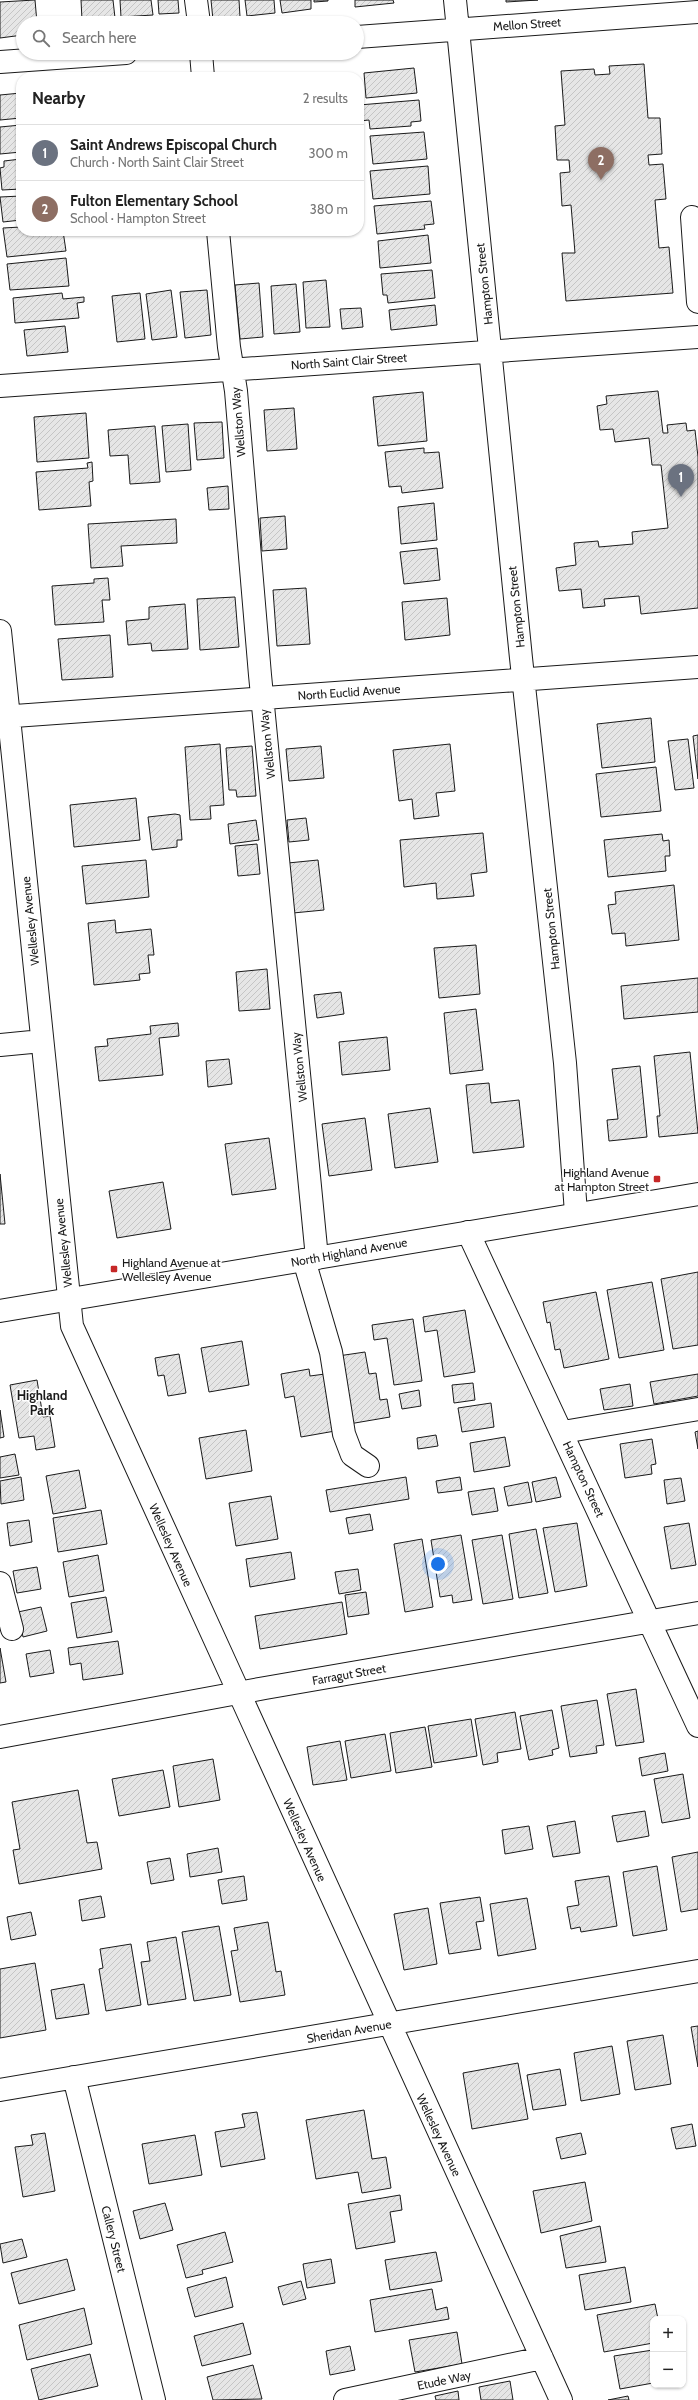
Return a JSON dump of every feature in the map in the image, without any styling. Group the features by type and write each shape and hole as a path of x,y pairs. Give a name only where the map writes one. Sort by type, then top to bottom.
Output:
{"street":[{"path":"196,0 197,16"},
{"name":"Hampton Street","path":"455,0 524,680 565,1063 576,1213"},
{"name":"Mellon Street","path":"364,36 698,12"},
{"path":"0,62 28,60"},
{"path":"202,60 203,72"},
{"path":"692,217 698,302"},
{"name":"Wellston Way","path":"219,236 262,698 310,1259 331,1352 344,1434 352,1456 368,1466"},
{"name":"North Saint Clair Street","path":"0,386 490,350 698,337"},
{"name":"Wellesley Avenue","path":"0,631 4,717 42,1041 72,1326 388,2024 561,2400"},
{"name":"North Euclid Avenue","path":"4,717 698,668"},
{"path":"0,1045 42,1041"},
{"name":"North Highland Avenue","path":"0,1311 576,1213 698,1194"},
{"name":"Hampton Street","path":"468,1232 563,1432 698,1726"},
{"path":"563,1432 698,1409"},
{"path":"0,1583 12,1629"},
{"name":"Farragut Street","path":"0,1737 239,1693 698,1613"},
{"name":"Sheridan Avenue","path":"0,2090 698,1971"},
{"name":"Callery Street","path":"74,2077 154,2400"},
{"name":"Etude Way","path":"345,2400 542,2358"}],"building":[{"path":"35,0 36,16 16,16 16,36 0,38 0,2"},
{"path":"81,0 113,0 115,16 82,16"},
{"path":"120,0 151,0 153,15 121,16"},
{"path":"158,0 178,0 179,13 159,14"},
{"path":"211,0 239,0 240,16 213,16"},
{"path":"245,0 274,0 275,13 247,16"},
{"path":"280,0 311,0 311,9 282,13"},
{"path":"314,0 328,0 328,1 314,2"},
{"path":"355,0 393,0 394,3 355,7"},
{"path":"506,0 538,0 506,2"},
{"path":"644,64 648,118 660,118 662,154 648,155 649,165 663,164 666,199 655,200 659,248 669,247 673,293 566,301 562,253 575,253 571,205 562,206 560,173 570,172 569,160 557,160 555,126 565,125 561,71 594,69 595,75 610,74 609,66"},
{"path":"414,68 417,93 366,98 364,73"},
{"path":"16,93 16,118 0,120 0,95"},
{"path":"419,100 421,121 411,122 411,126 370,129 369,120 364,120 364,105"},
{"path":"16,125 16,152 0,154 0,127"},
{"path":"424,132 427,159 373,164 370,136"},
{"path":"16,160 16,189 2,190 0,168 4,167 4,161"},
{"path":"428,166 430,194 373,199 370,171"},
{"path":"16,196 16,221 3,222 0,197"},
{"path":"431,201 434,224 424,225 425,229 377,234 374,206"},
{"path":"16,227 16,236 64,236 66,251 7,257 3,228"},
{"path":"428,235 431,263 380,268 378,241"},
{"path":"66,258 69,286 10,290 7,264"},
{"path":"432,270 435,298 388,303 387,295 383,295 381,274"},
{"path":"326,280 330,327 306,328 303,282"},
{"path":"259,283 263,337 240,339 235,285"},
{"path":"296,284 300,332 274,334 271,286"},
{"path":"171,290 177,337 152,340 146,294"},
{"path":"207,290 211,335 185,338 180,292"},
{"path":"62,293 63,299 84,297 84,302 77,303 79,318 15,323 13,298"},
{"path":"140,293 145,339 117,342 112,296"},
{"path":"435,305 437,325 391,330 389,310"},
{"path":"361,308 363,327 342,329 340,309"},
{"path":"65,326 68,352 27,356 24,330"},
{"path":"658,391 663,433 668,433 667,425 686,423 687,431 695,430 698,457 698,608 641,614 639,596 604,599 605,606 583,608 581,589 559,591 556,568 576,565 574,543 598,541 599,547 633,544 632,532 668,528 661,465 652,465 649,438 615,442 613,429 600,430 597,406 607,404 606,396"},
{"path":"423,392 427,441 378,446 373,397"},
{"path":"294,408 297,449 267,451 264,410"},
{"path":"86,413 89,458 37,462 34,417"},
{"path":"222,422 224,458 197,460 194,423"},
{"path":"188,424 191,470 166,472 162,426"},
{"path":"155,426 160,482 130,484 128,455 110,456 108,430"},
{"path":"424,448 424,453 439,452 443,488 402,493 401,486 389,487 385,452"},
{"path":"92,462 93,481 89,482 91,506 39,510 36,472 88,468 87,463"},
{"path":"228,486 229,509 209,510 207,488"},
{"path":"434,503 437,540 401,544 398,507"},
{"path":"285,516 287,549 262,551 260,518"},
{"path":"176,519 177,543 121,546 123,566 91,568 88,524"},
{"path":"437,548 440,580 404,584 400,552"},
{"path":"108,578 110,600 102,600 104,622 55,625 52,586 94,583 94,579"},
{"path":"306,588 310,644 277,646 273,590"},
{"path":"235,597 239,647 200,650 197,599"},
{"path":"447,598 450,635 405,640 402,602"},
{"path":"185,604 188,649 152,651 151,643 128,645 126,621 149,619 149,607"},
{"path":"110,635 113,677 62,680 58,639"},
{"path":"651,718 655,762 602,768 597,724"},
{"path":"698,735 698,779 693,736"},
{"path":"688,739 694,788 675,790 668,741"},
{"path":"220,744 224,805 210,806 211,819 190,820 185,747"},
{"path":"450,744 455,791 436,793 439,816 414,819 412,799 399,801 393,750"},
{"path":"252,746 256,796 237,797 236,790 229,790 226,748"},
{"path":"321,746 324,778 289,781 286,749"},
{"path":"656,767 661,811 601,817 596,774"},
{"path":"136,798 140,840 74,847 70,805"},
{"path":"175,814 180,815 182,840 177,840 177,847 152,850 148,817"},
{"path":"306,818 309,840 289,842 287,820"},
{"path":"256,820 259,840 230,844 228,824"},
{"path":"483,833 487,872 471,874 474,896 437,899 436,883 404,887 400,840"},
{"path":"662,834 663,841 669,840 670,856 665,856 666,871 608,877 604,840"},
{"path":"257,844 260,874 238,876 235,846"},
{"path":"146,860 149,897 86,904 82,866"},
{"path":"318,860 324,910 293,913 288,863"},
{"path":"674,885 679,940 626,946 625,933 612,934 608,905 616,904 615,892"},
{"path":"115,920 116,933 151,929 154,955 148,955 150,973 139,974 140,980 94,985 88,923"},
{"path":"476,945 480,994 439,998 434,948"},
{"path":"267,969 270,1009 239,1011 236,972"},
{"path":"698,978 698,1012 624,1019 621,986"},
{"path":"341,992 344,1014 317,1018 314,995"},
{"path":"476,1009 483,1070 450,1074 444,1013"},
{"path":"178,1023 179,1036 159,1038 163,1075 99,1081 95,1047 108,1046 107,1039 151,1034 150,1026"},
{"path":"387,1037 390,1070 342,1075 339,1042"},
{"path":"690,1052 698,1133 659,1137 657,1116 660,1116 654,1056"},
{"path":"229,1059 232,1084 208,1087 206,1061"},
{"path":"640,1066 647,1137 609,1141 607,1120 618,1119 612,1069"},
{"path":"489,1083 491,1103 519,1100 524,1147 473,1153 466,1085"},
{"path":"430,1108 438,1162 395,1168 388,1114"},
{"path":"365,1118 372,1170 329,1176 322,1124"},
{"path":"269,1138 276,1189 232,1195 225,1144"},
{"path":"0,1174 5,1224 0,1224"},
{"path":"163,1182 171,1229 117,1238 109,1191"},
{"path":"698,1272 698,1345 673,1349 661,1279"},
{"path":"652,1282 664,1350 619,1358 607,1290"},
{"path":"596,1292 609,1359 564,1368 560,1349 555,1350 550,1322 547,1323 543,1302"},
{"path":"465,1310 475,1372 444,1377 437,1330 425,1332 423,1317"},
{"path":"413,1319 422,1381 394,1385 387,1338 374,1340 372,1325"},
{"path":"242,1341 249,1385 209,1392 201,1348"},
{"path":"365,1352 369,1374 376,1373 380,1400 387,1399 390,1417 349,1424 338,1356"},
{"path":"179,1354 186,1393 168,1396 164,1375 158,1376 155,1358"},
{"path":"309,1369 310,1376 325,1374 335,1431 301,1437 294,1396 285,1398 281,1374"},
{"path":"698,1374 698,1396 654,1404 650,1382"},
{"path":"37,1380 43,1417 50,1416 55,1447 36,1450 34,1436 19,1438 10,1385"},
{"path":"473,1383 475,1400 454,1403 452,1385"},
{"path":"630,1384 633,1406 604,1410 600,1389"},
{"path":"419,1390 421,1406 402,1409 399,1394"},
{"path":"491,1403 494,1427 462,1432 458,1408"},
{"path":"0,1410 4,1437 0,1438"},
{"path":"246,1430 252,1471 206,1479 199,1438"},
{"path":"698,1431 698,1449 695,1432"},
{"path":"436,1435 438,1446 418,1449 417,1438"},
{"path":"505,1437 510,1466 474,1472 470,1443"},
{"path":"652,1439 656,1464 651,1465 652,1474 625,1478 620,1444"},
{"path":"15,1454 19,1475 0,1478 0,1457"},
{"path":"79,1470 86,1508 53,1514 46,1476"},
{"path":"21,1477 24,1500 1,1504 0,1481"},
{"path":"406,1477 409,1499 330,1512 326,1490"},
{"path":"460,1477 462,1490 438,1493 436,1481"},
{"path":"556,1477 561,1497 536,1502 532,1482"},
{"path":"681,1478 685,1501 667,1504 664,1480"},
{"path":"528,1482 532,1502 508,1506 504,1487"},
{"path":"494,1488 498,1511 472,1515 468,1492"},
{"path":"271,1496 278,1539 236,1546 229,1503"},
{"path":"101,1510 107,1544 58,1552 53,1518"},
{"path":"370,1514 373,1530 349,1534 346,1518"},
{"path":"29,1520 32,1542 10,1546 7,1523"},
{"path":"577,1523 587,1586 555,1592 543,1528"},
{"path":"689,1523 696,1565 671,1569 664,1527"},
{"path":"536,1529 548,1593 519,1598 509,1534"},
{"path":"461,1535 472,1600 453,1603 452,1595 440,1597 431,1540"},
{"path":"502,1535 513,1599 483,1604 472,1540"},
{"path":"422,1539 433,1607 405,1612 394,1544"},
{"path":"291,1552 295,1579 250,1587 246,1559"},
{"path":"98,1555 104,1591 69,1597 63,1562"},
{"path":"37,1567 41,1589 17,1593 13,1571"},
{"path":"358,1569 361,1590 339,1594 335,1572"},
{"path":"366,1592 369,1614 348,1617 345,1595"},
{"path":"106,1597 112,1632 77,1638 71,1603"},
{"path":"342,1602 347,1634 260,1649 255,1616"},
{"path":"41,1607 47,1631 23,1637 18,1612"},
{"path":"118,1641 123,1674 83,1680 81,1663 70,1665 68,1648"},
{"path":"0,1648 6,1682 0,1683"},
{"path":"50,1650 54,1673 30,1677 26,1654"},
{"path":"636,1689 644,1742 616,1746 607,1694"},
{"path":"597,1700 604,1745 596,1746 597,1753 570,1757 561,1706"},
{"path":"552,1710 559,1748 552,1750 553,1755 529,1760 520,1716"},
{"path":"515,1712 521,1749 497,1753 498,1762 483,1765 475,1719"},
{"path":"471,1719 477,1756 434,1763 428,1726"},
{"path":"425,1727 432,1767 396,1773 390,1733"},
{"path":"385,1734 391,1771 351,1778 345,1741"},
{"path":"340,1741 347,1780 313,1785 307,1747"},
{"path":"665,1753 668,1771 642,1776 639,1758"},
{"path":"213,1759 220,1800 179,1807 173,1766"},
{"path":"163,1770 170,1807 119,1816 112,1779"},
{"path":"683,1774 690,1818 662,1823 654,1779"},
{"path":"78,1790 87,1843 97,1842 102,1869 19,1884 13,1850 20,1849 12,1802"},
{"path":"645,1811 649,1836 617,1842 612,1816"},
{"path":"575,1821 580,1853 553,1857 547,1826"},
{"path":"529,1826 533,1849 505,1854 502,1830"},
{"path":"218,1848 222,1872 190,1877 187,1854"},
{"path":"698,1852 698,1909 681,1912 672,1857"},
{"path":"170,1858 174,1880 151,1884 147,1862"},
{"path":"657,1866 667,1930 633,1936 623,1872"},
{"path":"244,1876 247,1900 222,1904 218,1880"},
{"path":"609,1876 617,1926 581,1932 580,1927 571,1929 567,1907 579,1905 575,1881"},
{"path":"101,1896 105,1917 82,1921 79,1900"},
{"path":"480,1897 484,1921 476,1922 481,1949 449,1954 440,1903"},
{"path":"527,1898 536,1949 498,1956 490,1904"},
{"path":"428,1908 437,1964 404,1970 394,1914"},
{"path":"31,1912 36,1935 11,1940 7,1917"},
{"path":"268,1922 276,1972 281,1971 285,1995 240,2002 231,1951 238,1950 234,1928"},
{"path":"219,1926 231,1995 194,2001 182,1932"},
{"path":"176,1937 186,1999 148,2005 141,1962 150,1961 147,1942"},
{"path":"131,1944 141,2005 106,2011 99,1969 103,1968 100,1949"},
{"path":"35,1963 46,2030 0,2038 0,1969"},
{"path":"84,1984 89,2014 56,2019 51,1990"},
{"path":"698,2026 698,2067 691,2027"},
{"path":"663,2035 671,2084 635,2090 627,2041"},
{"path":"612,2046 620,2094 581,2101 574,2053"},
{"path":"518,2063 528,2119 472,2129 463,2073"},
{"path":"560,2069 566,2105 533,2110 527,2075"},
{"path":"364,2110 372,2159 386,2157 391,2188 362,2193 358,2172 316,2179 306,2120"},
{"path":"257,2112 265,2159 221,2167 215,2132 245,2127 242,2114"},
{"path":"692,2124 696,2146 676,2149 671,2128"},
{"path":"45,2133 55,2191 23,2197 15,2147 33,2145 31,2135"},
{"path":"581,2133 586,2154 561,2159 556,2138"},
{"path":"195,2135 202,2175 149,2184 142,2144"},
{"path":"585,2182 592,2221 541,2233 533,2191"},
{"path":"400,2195 402,2210 390,2212 395,2242 356,2249 348,2204"},
{"path":"165,2203 173,2230 140,2239 133,2211"},
{"path":"600,2226 606,2262 566,2268 560,2236"},
{"path":"225,2232 233,2262 202,2270 203,2274 186,2278 177,2245"},
{"path":"22,2239 27,2257 3,2263 0,2244"},
{"path":"436,2252 442,2281 390,2290 385,2260"},
{"path":"67,2259 75,2290 19,2304 11,2273"},
{"path":"331,2259 335,2283 307,2288 303,2264"},
{"path":"625,2267 631,2302 585,2310 579,2275"},
{"path":"226,2277 233,2307 195,2317 187,2288"},
{"path":"301,2281 306,2299 283,2305 278,2287"},
{"path":"432,2289 436,2310 447,2307 449,2319 375,2332 370,2300"},
{"path":"655,2304 657,2316 650,2316 650,2344 604,2352 597,2315"},
{"path":"84,2308 92,2344 27,2360 19,2325"},
{"path":"243,2323 251,2354 202,2366 194,2336"},
{"path":"457,2332 462,2364 415,2372 409,2340"},
{"path":"350,2346 355,2370 330,2375 326,2351"},
{"path":"650,2350 650,2384 620,2389 614,2356"},
{"path":"90,2354 98,2386 39,2400 31,2369"},
{"path":"253,2365 262,2399 213,2400 207,2377"},
{"path":"510,2381 513,2400 481,2400 479,2387"},
{"path":"458,2391 459,2400 436,2400 435,2396"},
{"path":"628,2396 629,2400 608,2400"}],"place":[{"name":"Fulton Elementary School","path":"601,180"},
{"name":"Saint Andrews Episcopal Church","path":"681,497"},
{"name":"Highland Avenue at Hampton Street","path":"657,1179"},
{"name":"Highland Avenue at Wellesley Avenue","path":"114,1269"}],"district":[{"name":"Highland Park","path":"42,1402"}]}
